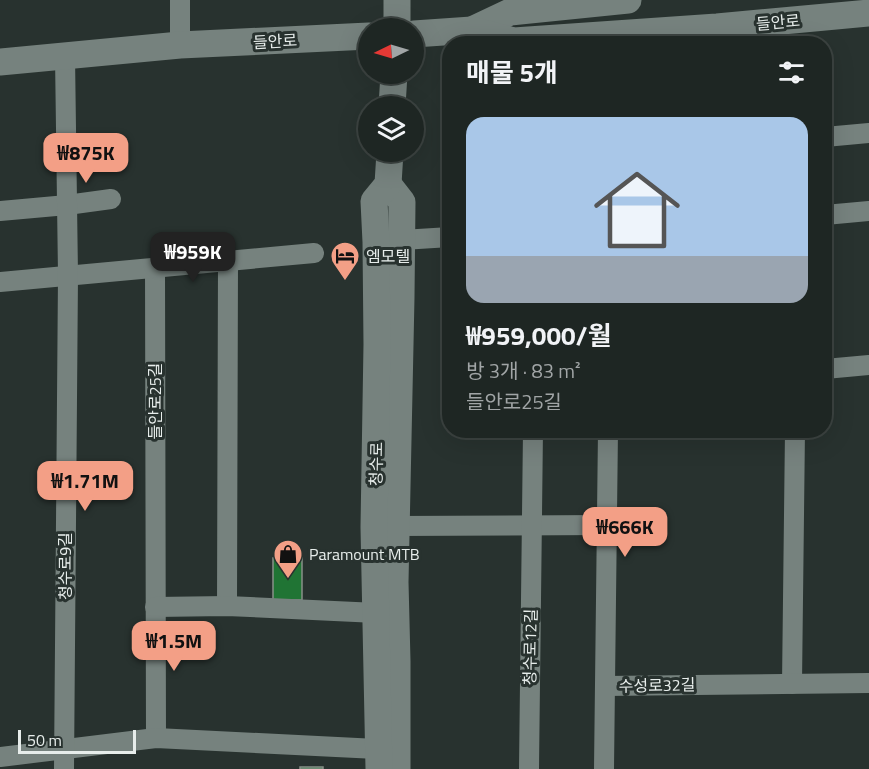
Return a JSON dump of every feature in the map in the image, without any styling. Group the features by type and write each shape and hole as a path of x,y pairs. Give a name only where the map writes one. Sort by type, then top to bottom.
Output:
{"main road":[{"path":"397,0 397,18"},
{"name":"들안로","path":"472,30 510,12 628,0"},
{"name":"들안로","path":"689,36 718,35 869,13"},
{"name":"들안로","path":"424,33 472,30 493,36"},
{"name":"들안로","path":"0,62 180,45 358,37"},
{"name":"청수로","path":"378,759 374,527 377,333 374,201 388,184 389,162"},
{"name":"청수로","path":"388,184 402,202 395,582 397,769"}],"street":[{"path":"180,0 180,45"},
{"path":"65,56 68,276"},
{"path":"832,136 869,133"},
{"path":"0,211 111,199"},
{"path":"832,214 869,211"},
{"path":"402,240 442,238"},
{"path":"0,282 314,253"},
{"path":"227,606 228,261"},
{"name":"들안로25길","path":"155,268 155,607"},
{"name":"청수로9길","path":"64,769 68,276"},
{"path":"832,368 869,365"},
{"name":"청수로12길","path":"529,769 533,438"},
{"path":"605,686 608,438"},
{"path":"792,684 795,438"},
{"path":"396,526 607,525"},
{"path":"0,757 156,738 155,607 227,606 377,613"},
{"name":"수성로32길","path":"604,769 605,686 869,683"},
{"name":"청수로","path":"156,738 378,759"}],"building":[{"name":"Paramount MTB","path":"273,558 302,558 302,600 273,600"},
{"path":"300,767 323,767 323,769 300,769"}],"place":[{"name":"엠모텔","path":"345,282"},
{"name":"Paramount MTB","path":"288,580"}]}
